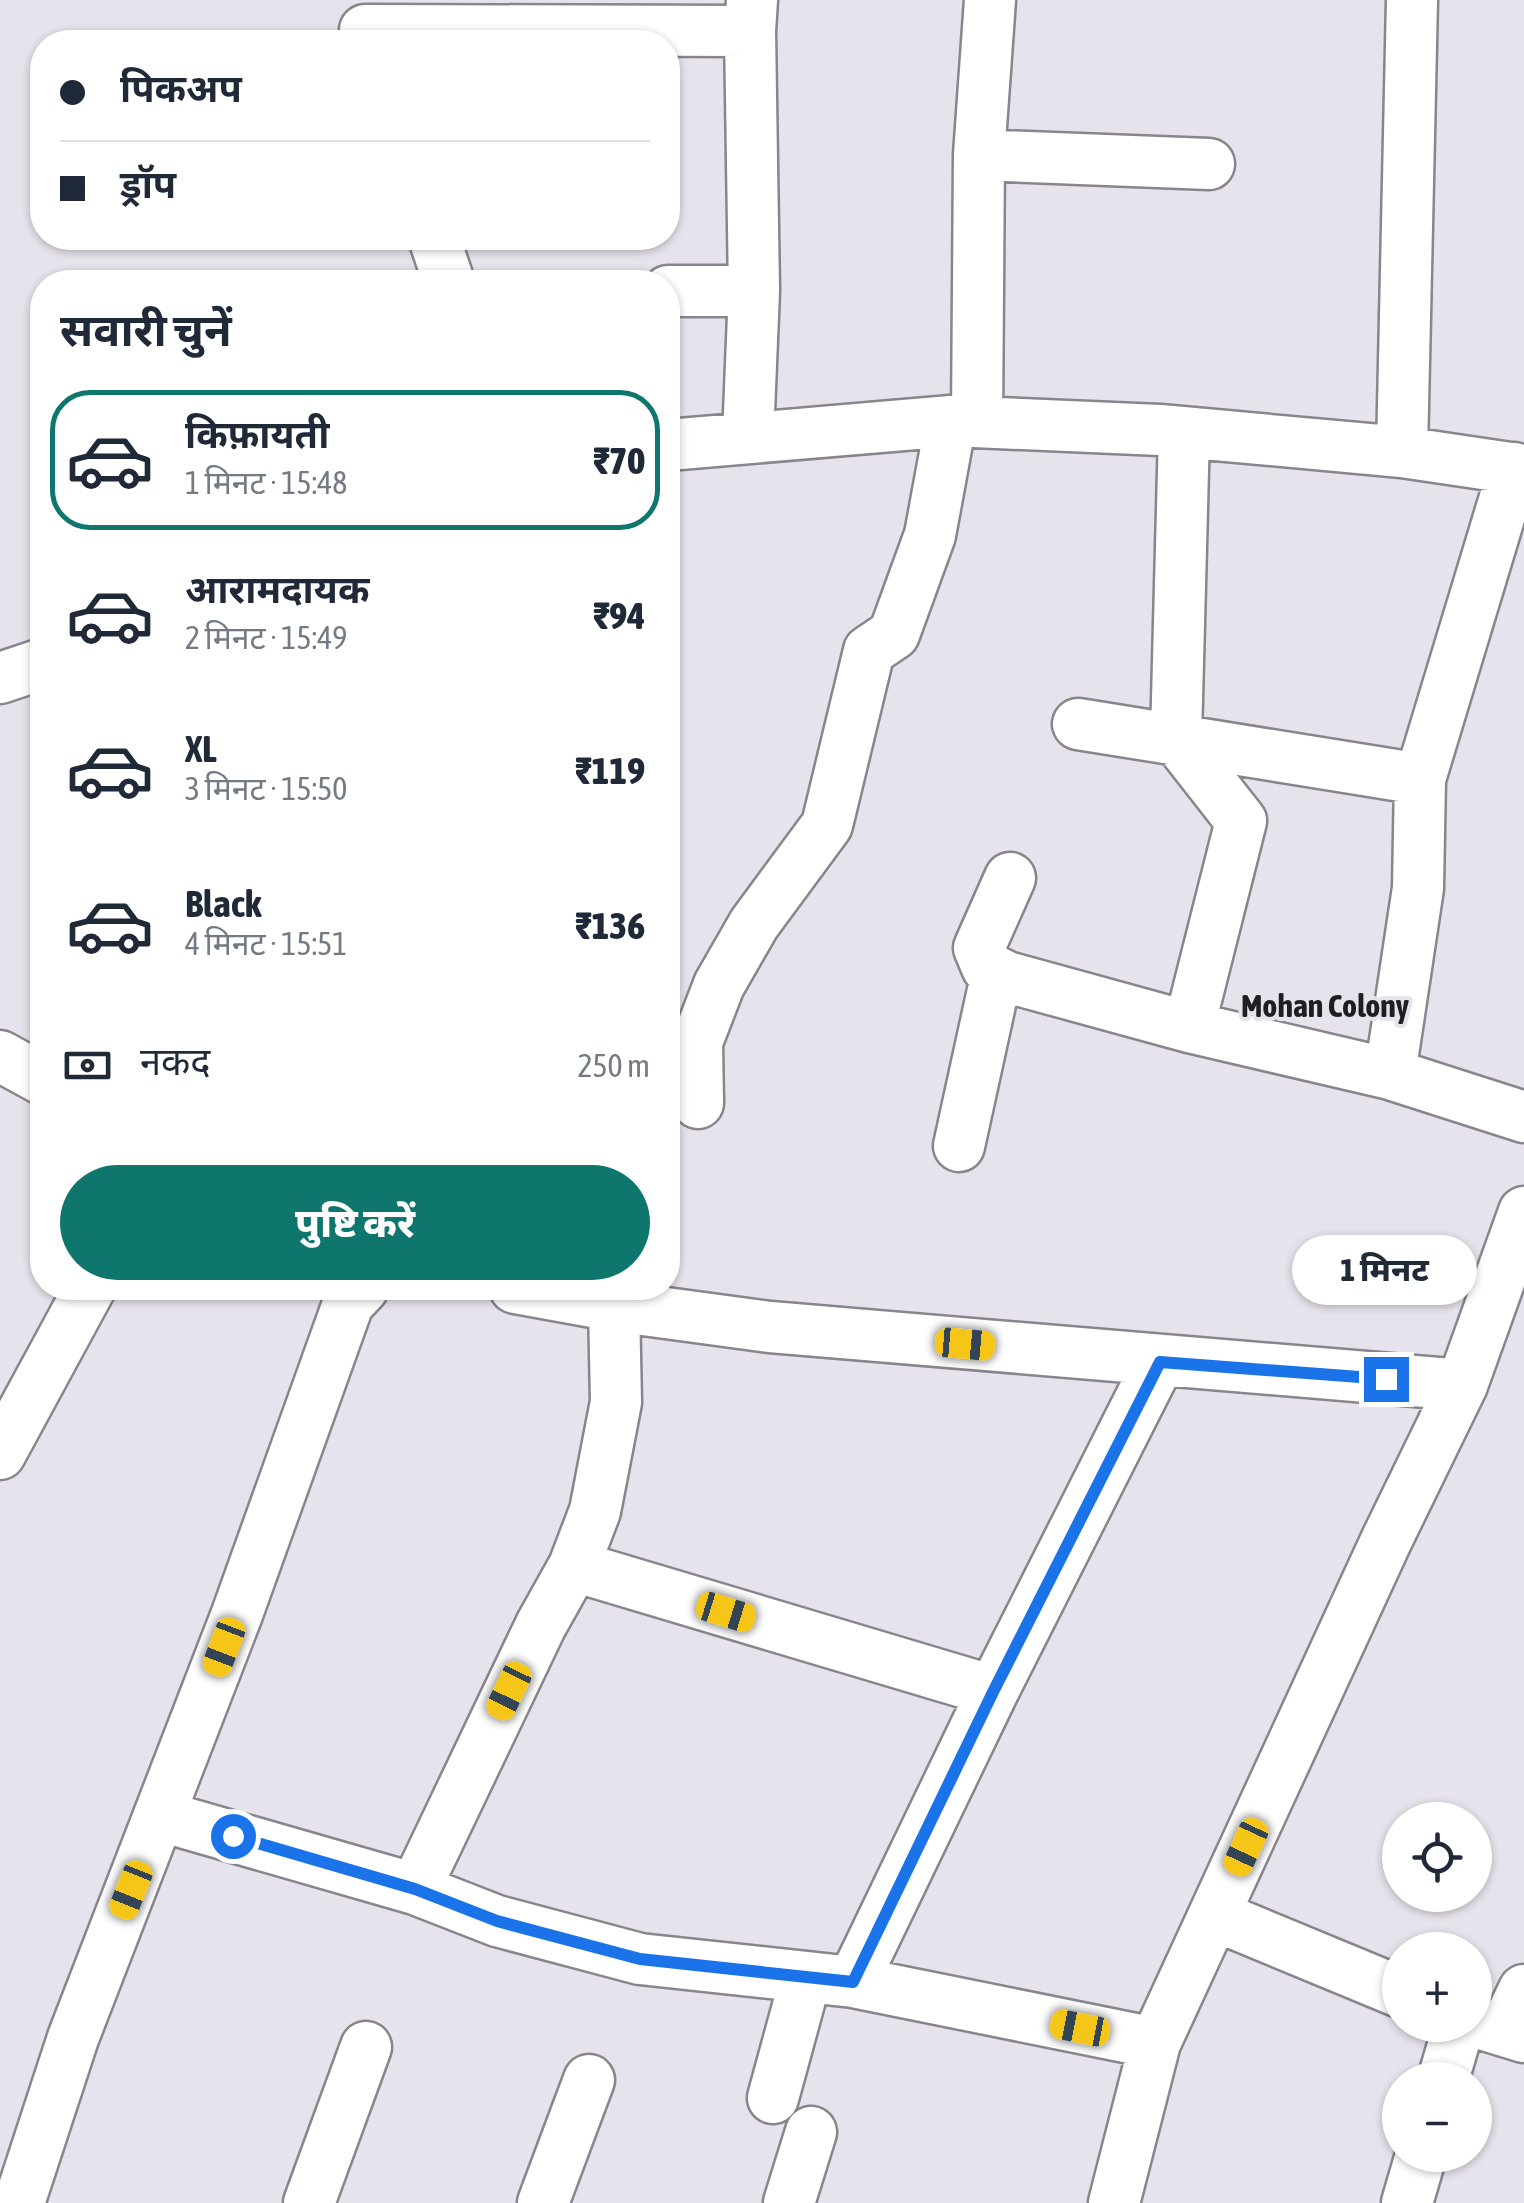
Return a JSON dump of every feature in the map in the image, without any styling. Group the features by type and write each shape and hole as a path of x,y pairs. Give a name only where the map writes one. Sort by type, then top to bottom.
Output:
{"street":[{"path":"698,1102 697,1042 719,985 754,924 826,825 869,651 894,634 930,535 964,422 990,0"},
{"path":"1402,452 1412,0"},
{"path":"363,24 751,15 754,290 748,437"},
{"path":"979,155 1208,164"},
{"path":"680,290 754,290"},
{"path":"680,455 748,437 964,422 1184,432 1402,452 1519,469 1420,779 1418,888 1390,1074"},
{"path":"1184,432 1176,738 1241,821 1189,1028"},
{"path":"0,678 30,668"},
{"path":"1078,724 1420,779"},
{"path":"1010,878 979,948 987,967 997,972 1189,1028 1390,1074 1524,1117"},
{"path":"959,1146 997,972"},
{"path":"0,1056 30,1072"},
{"path":"1114,2203 1155,2043 1462,1385 1524,1212"},
{"path":"0,1454 83,1300"},
{"path":"19,2203 72,2038 161,1816 352,1300"},
{"path":"581,1300 770,1327 1462,1385"},
{"path":"415,1889 541,1625 574,1566 595,1511 616,1402 614,1306"},
{"path":"773,2098 829,1980 993,1692 1160,1362"},
{"path":"574,1566 993,1692"},
{"path":"161,1816 415,1889 497,1921 640,1959 829,1980 1155,2043"},
{"path":"1214,1915 1382,1985"},
{"path":"1459,2062 1497,2021"},
{"path":"310,2203 366,2046"},
{"path":"544,2203 589,2080"},
{"path":"789,2203 811,2132"},
{"path":"1407,2203 1416,2172"}],"district":[{"name":"Mohan Colony","path":"1325,1005"}],"route":[{"path":"233,1836 415,1889 497,1921 640,1959 853,1982 993,1692 1160,1362 1386,1379"}]}
